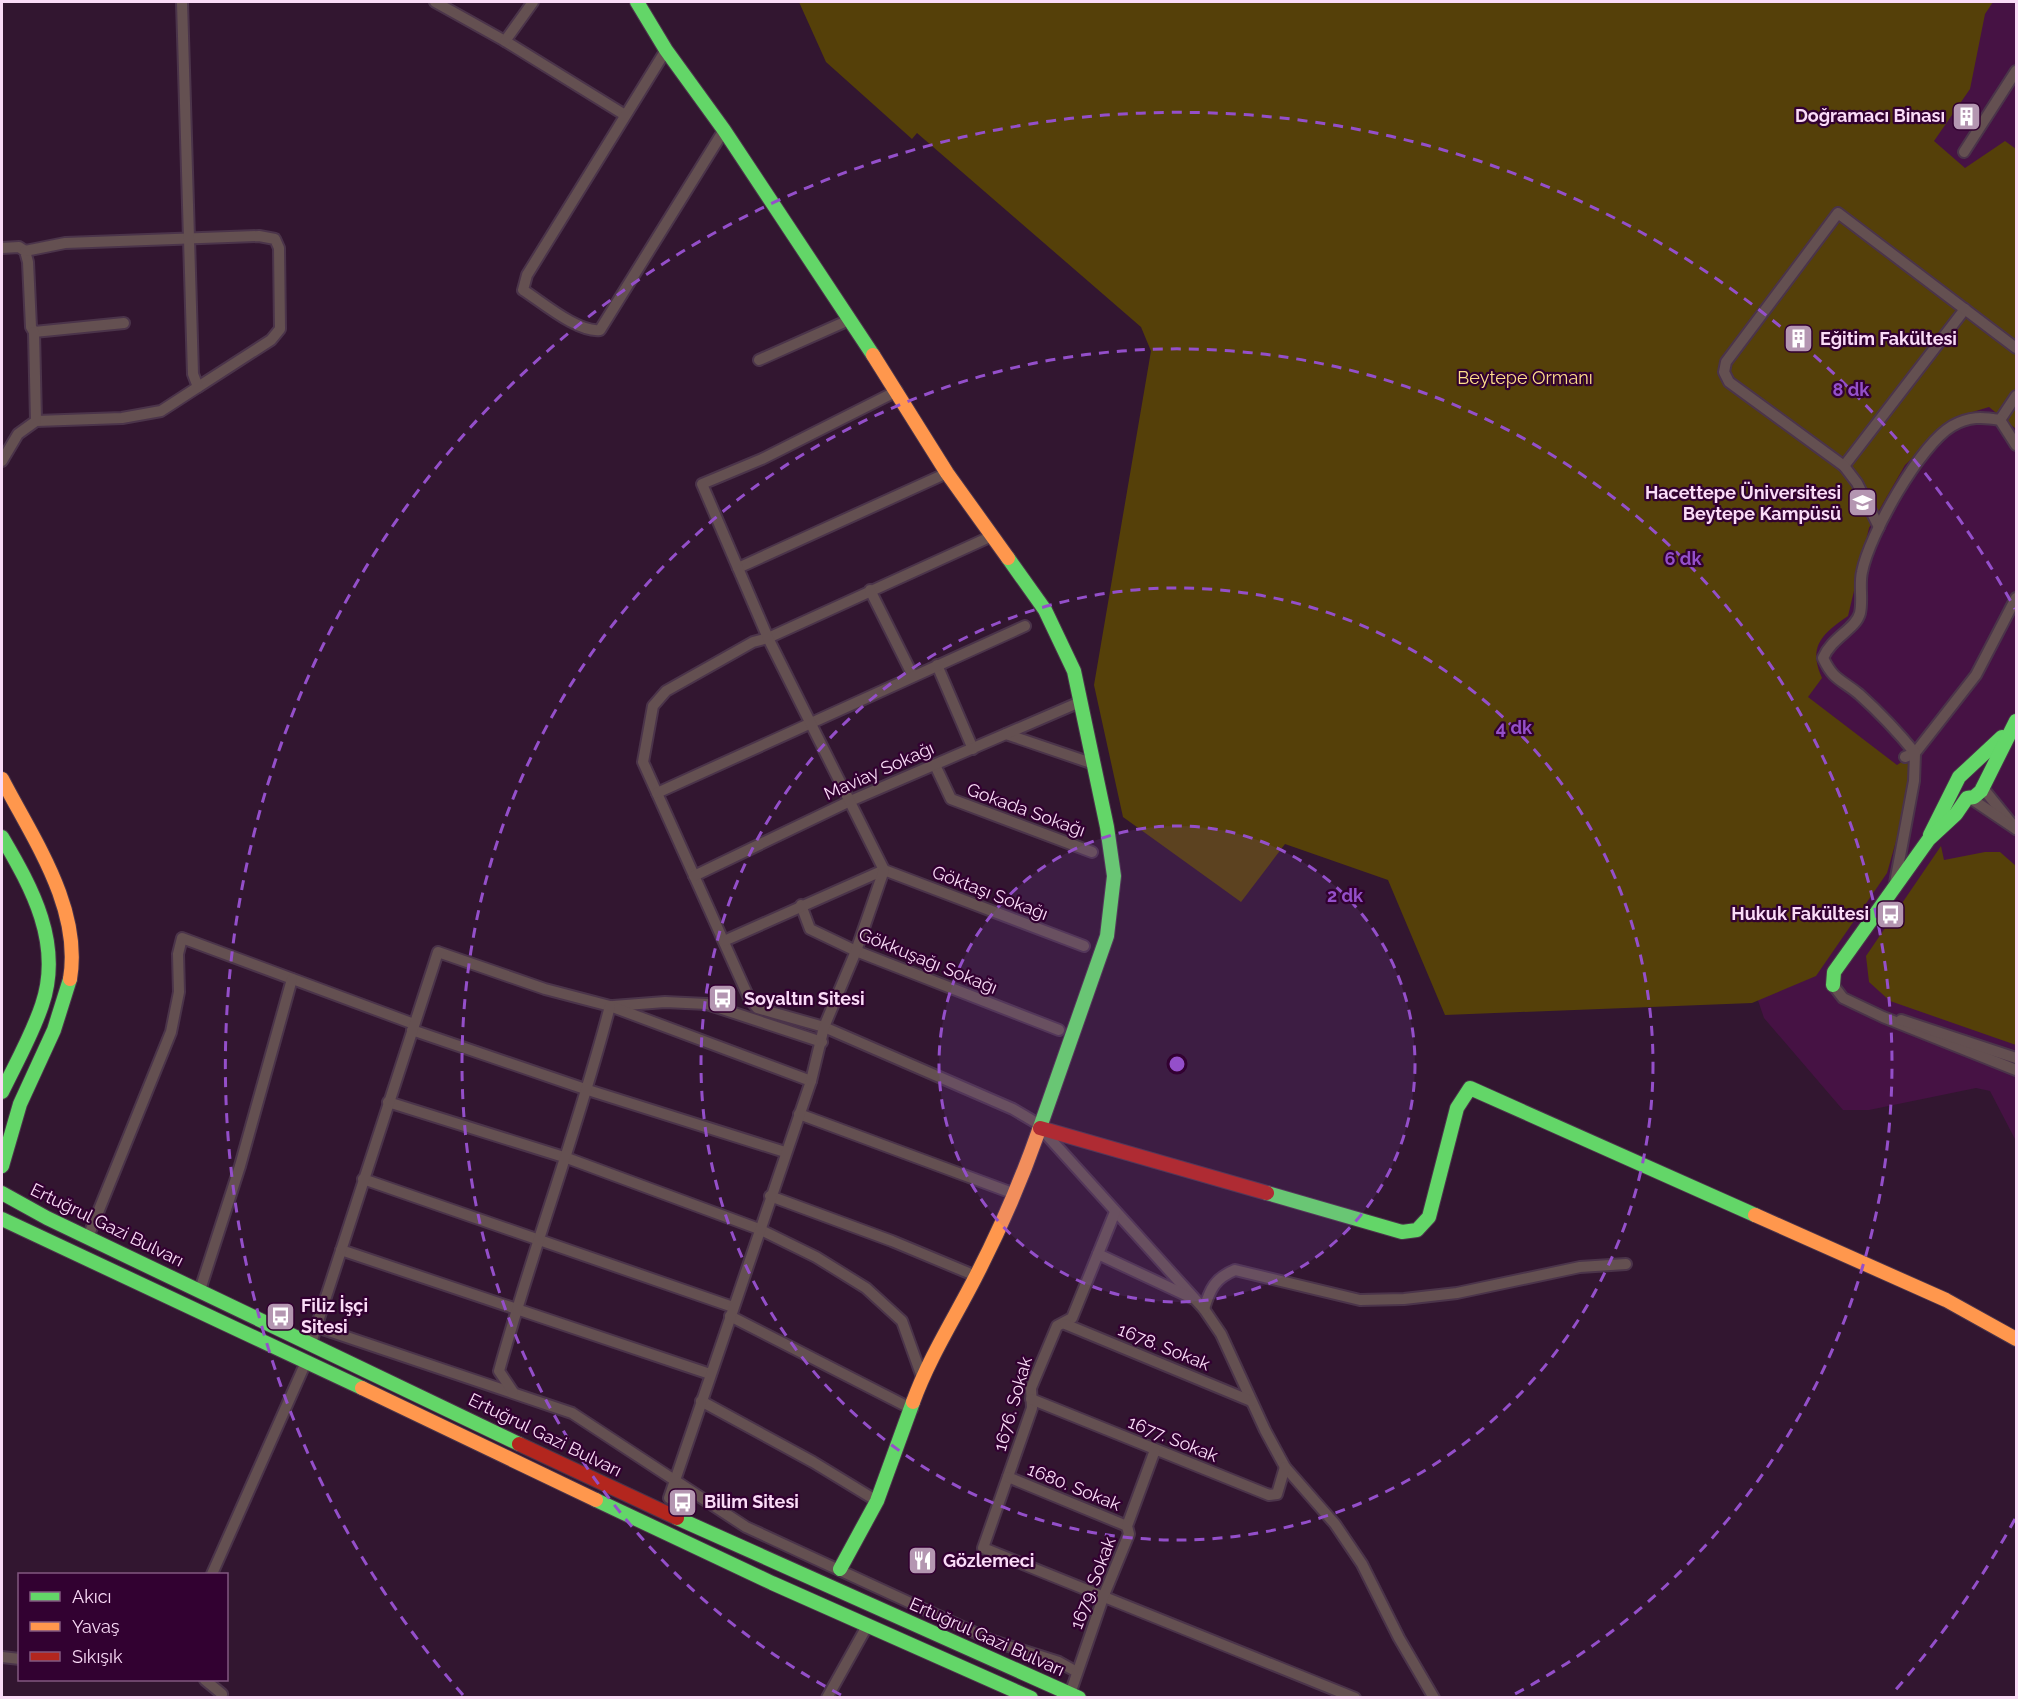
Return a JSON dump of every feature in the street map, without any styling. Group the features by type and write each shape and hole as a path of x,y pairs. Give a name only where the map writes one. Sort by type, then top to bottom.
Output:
{"street":[{"path":"182,2 193,374 198,387"},
{"path":"435,2 506,41 625,115"},
{"path":"506,41 533,2"},
{"path":"637,2 666,50 724,130 897,391 947,473 1045,610 1074,671 1094,764 1114,876 1109,922 1040,1128 1015,1194 976,1276 922,1377 877,1501 840,1569"},
{"path":"666,50 523,284 523,290 590,332 600,330 724,130"},
{"path":"1964,152 1974,132 1993,109 2016,70"},
{"path":"1879,527 1857,483 1844,466 1729,382 1724,372 1726,362 1838,213 2016,348"},
{"path":"2,460 18,434 36,421 122,418 161,411 271,340 280,329 279,248 275,239 259,236 189,237 65,243 25,251"},
{"path":"2,248 19,247 25,251 28,262 31,327 34,332 36,421"},
{"path":"1844,466 1965,309"},
{"path":"759,360 849,320"},
{"path":"34,332 124,323"},
{"path":"669,1498 811,1081 824,1027 856,951 884,870 768,638 702,484 762,459 897,391"},
{"path":"2001,420 2016,396"},
{"path":"1895,883 1914,781 1910,755 1893,727 1857,693 1831,675 1823,658 1828,645 1855,623 1860,612 1862,572 1879,527 1906,477 1951,426 1977,416 2001,420 2016,445"},
{"path":"738,568 947,473"},
{"path":"992,537 870,590 768,638 753,642 666,691 653,706 643,762 749,998 757,1008 824,1027 1013,1108 1040,1128 1201,1304 1221,1334 1251,1401 1285,1467 1335,1524 1362,1564 1430,1696"},
{"path":"870,590 913,676"},
{"path":"1910,755 1976,675 2016,597"},
{"path":"657,793 808,722 1025,626"},
{"path":"937,665 973,748"},
{"name":"Maviay Sokağı","path":"694,876 848,802 1080,702"},
{"path":"1929,839 1933,824 1959,777 2015,724"},
{"path":"2015,724 1978,795 1969,798 1956,814 1929,839 1895,883 1834,972 1833,985 1843,998 1883,1017 2016,1070"},
{"path":"1006,734 1094,764"},
{"name":"Gokada Sokağı","path":"935,765 951,799 1092,852"},
{"path":"1966,772 1978,776 1982,787 2016,829"},
{"path":"2,779 56,888 68,925 74,958 69,993 21,1099 2,1166"},
{"path":"1956,785 1960,794 2016,829"},
{"path":"2,837 36,903 45,929 48,959 46,991 2,1092"},
{"path":"724,941 884,870"},
{"name":"Göktaşı Sokağı","path":"884,870 1084,946"},
{"name":"Gökkuşağı Sokağı","path":"801,905 810,929 856,951 1059,1030"},
{"path":"88,1237 171,1032 179,992 178,954 182,938 413,1027 588,1090 785,1152"},
{"path":"311,1343 438,952 545,989 610,1006 811,1081"},
{"path":"200,1290 240,1166 292,979"},
{"path":"610,1006 665,1002 707,1004 822,1042"},
{"path":"513,1392 499,1371 538,1240 588,1090 610,1006"},
{"path":"1883,1017 1921,1025 2016,1058"},
{"path":"1040,1128 1402,1232 1418,1230 1429,1217 1457,1108 1470,1088 1946,1300 2016,1339"},
{"path":"388,1102 567,1158 759,1229 816,1257 866,1288 902,1321 922,1377"},
{"path":"799,1114 1015,1194"},
{"path":"363,1179 731,1311 912,1409"},
{"name":"Ertuğrul Gazi Bulvarı","path":"2,1192 88,1237 645,1504 1075,1696"},
{"path":"770,1196 892,1241 976,1276"},
{"name":"1676. Sokak","path":"1104,1595 983,1548 1032,1408 1031,1388 1057,1326 1065,1324 1072,1318 1115,1212"},
{"name":"Ertuğrul Gazi Bulvarı","path":"2,1219 866,1628 1031,1698"},
{"path":"341,1251 710,1374"},
{"path":"1098,1254 1201,1304"},
{"path":"1201,1304 1221,1275 1235,1270 1360,1300 1371,1300 1457,1293 1580,1267 1626,1264"},
{"name":"1678. Sokak","path":"1065,1324 1251,1401"},
{"path":"317,1327 572,1413 746,1527 786,1548 840,1569 993,1641 1059,1662 1077,1672"},
{"path":"213,1573 306,1362"},
{"name":"1677. Sokak","path":"1031,1399 1269,1495 1277,1494 1285,1467"},
{"path":"701,1401 813,1462 877,1501"},
{"name":"1679. Sokak","path":"1075,1696 1077,1672 1104,1595 1129,1534 1127,1526 1155,1450"},
{"name":"1680. Sokak","path":"1008,1477 1127,1526"},
{"path":"645,1504 669,1498"},
{"path":"669,1498 684,1522"},
{"path":"1104,1595 1356,1698"},
{"path":"827,1698 866,1628"},
{"path":"2,1657 18,1659"},
{"path":"206,1681 222,1694 221,1698"}],"shaded area":[{"name":"Hacettepe Üniversitesi Beytepe Kampüsü","path":"1955,2 2016,2 2016,1141 1990,1091 1976,1088 1869,1110 1843,1110 1764,1018 1720,889"}],"green space":[{"name":"Beytepe Ormanı","path":"799,2 1993,2 1985,14 1970,89 1934,141 1965,168 2005,141 2016,149 2016,429 1989,407 1956,417 1905,465 1869,528 1848,616 1825,634 1817,648 1816,657 1822,678 1808,697 1897,765 1906,759 1911,768 1906,806 1887,873 1816,976 1752,1003 1445,1015 1388,880 1285,844 1241,902 1123,817 1094,685 1151,351 1141,327 917,133 912,139 826,62"},
{"path":"1941,846 1944,860 1985,852 2000,852 2016,866 2016,1045 1890,1001 1869,982 1866,956"}],"traffic: fast":[{"path":"637,2 666,50 724,130 873,355"},
{"path":"1008,558 1045,610 1074,671 1107,827 1114,876 1107,936 1039,1130"},
{"path":"1833,985 1834,972 1929,839 1956,814 1967,798 1974,797 1981,791 2016,721"},
{"path":"1930,835 1959,777 2002,737"},
{"path":"2,837 33,896 41,917 49,960 48,982 42,1005 29,1038 2,1092"},
{"path":"2,1166 20,1104 54,1030 70,979"},
{"path":"1267,1193 1402,1232 1417,1230 1429,1217 1457,1108 1470,1088 1755,1215"},
{"path":"2,1193 47,1218 519,1444"},
{"path":"2,1219 362,1388"},
{"path":"840,1569 877,1501 913,1402"},
{"path":"596,1500 772,1583 1031,1698"},
{"path":"677,1518 1079,1698"}],"traffic: slow":[{"path":"873,355 947,473 1008,558"},
{"path":"2,779 40,850 62,900 69,926 72,952 70,979"},
{"path":"913,1402 934,1354 1001,1224 1039,1130"},
{"path":"1755,1215 1946,1300 2016,1339"},
{"path":"362,1388 596,1500"}],"traffic: jam":[{"path":"1040,1128 1267,1193"},
{"path":"519,1444 677,1518"}],"place":[{"name":"Doğramacı Binası","path":"1966,116"},
{"name":"Eğitim Fakültesi","path":"1799,339"},
{"name":"Hacettepe Üniversitesi Beytepe Kampüsü","path":"1862,503"},
{"name":"Hukuk Fakültesi","path":"1890,914"},
{"name":"Soyaltın Sitesi","path":"723,999"},
{"name":"Filiz İşçi Sitesi","path":"280,1316"},
{"name":"Bilim Sitesi","path":"683,1502"},
{"name":"Gözlemeci","path":"922,1561"}]}
